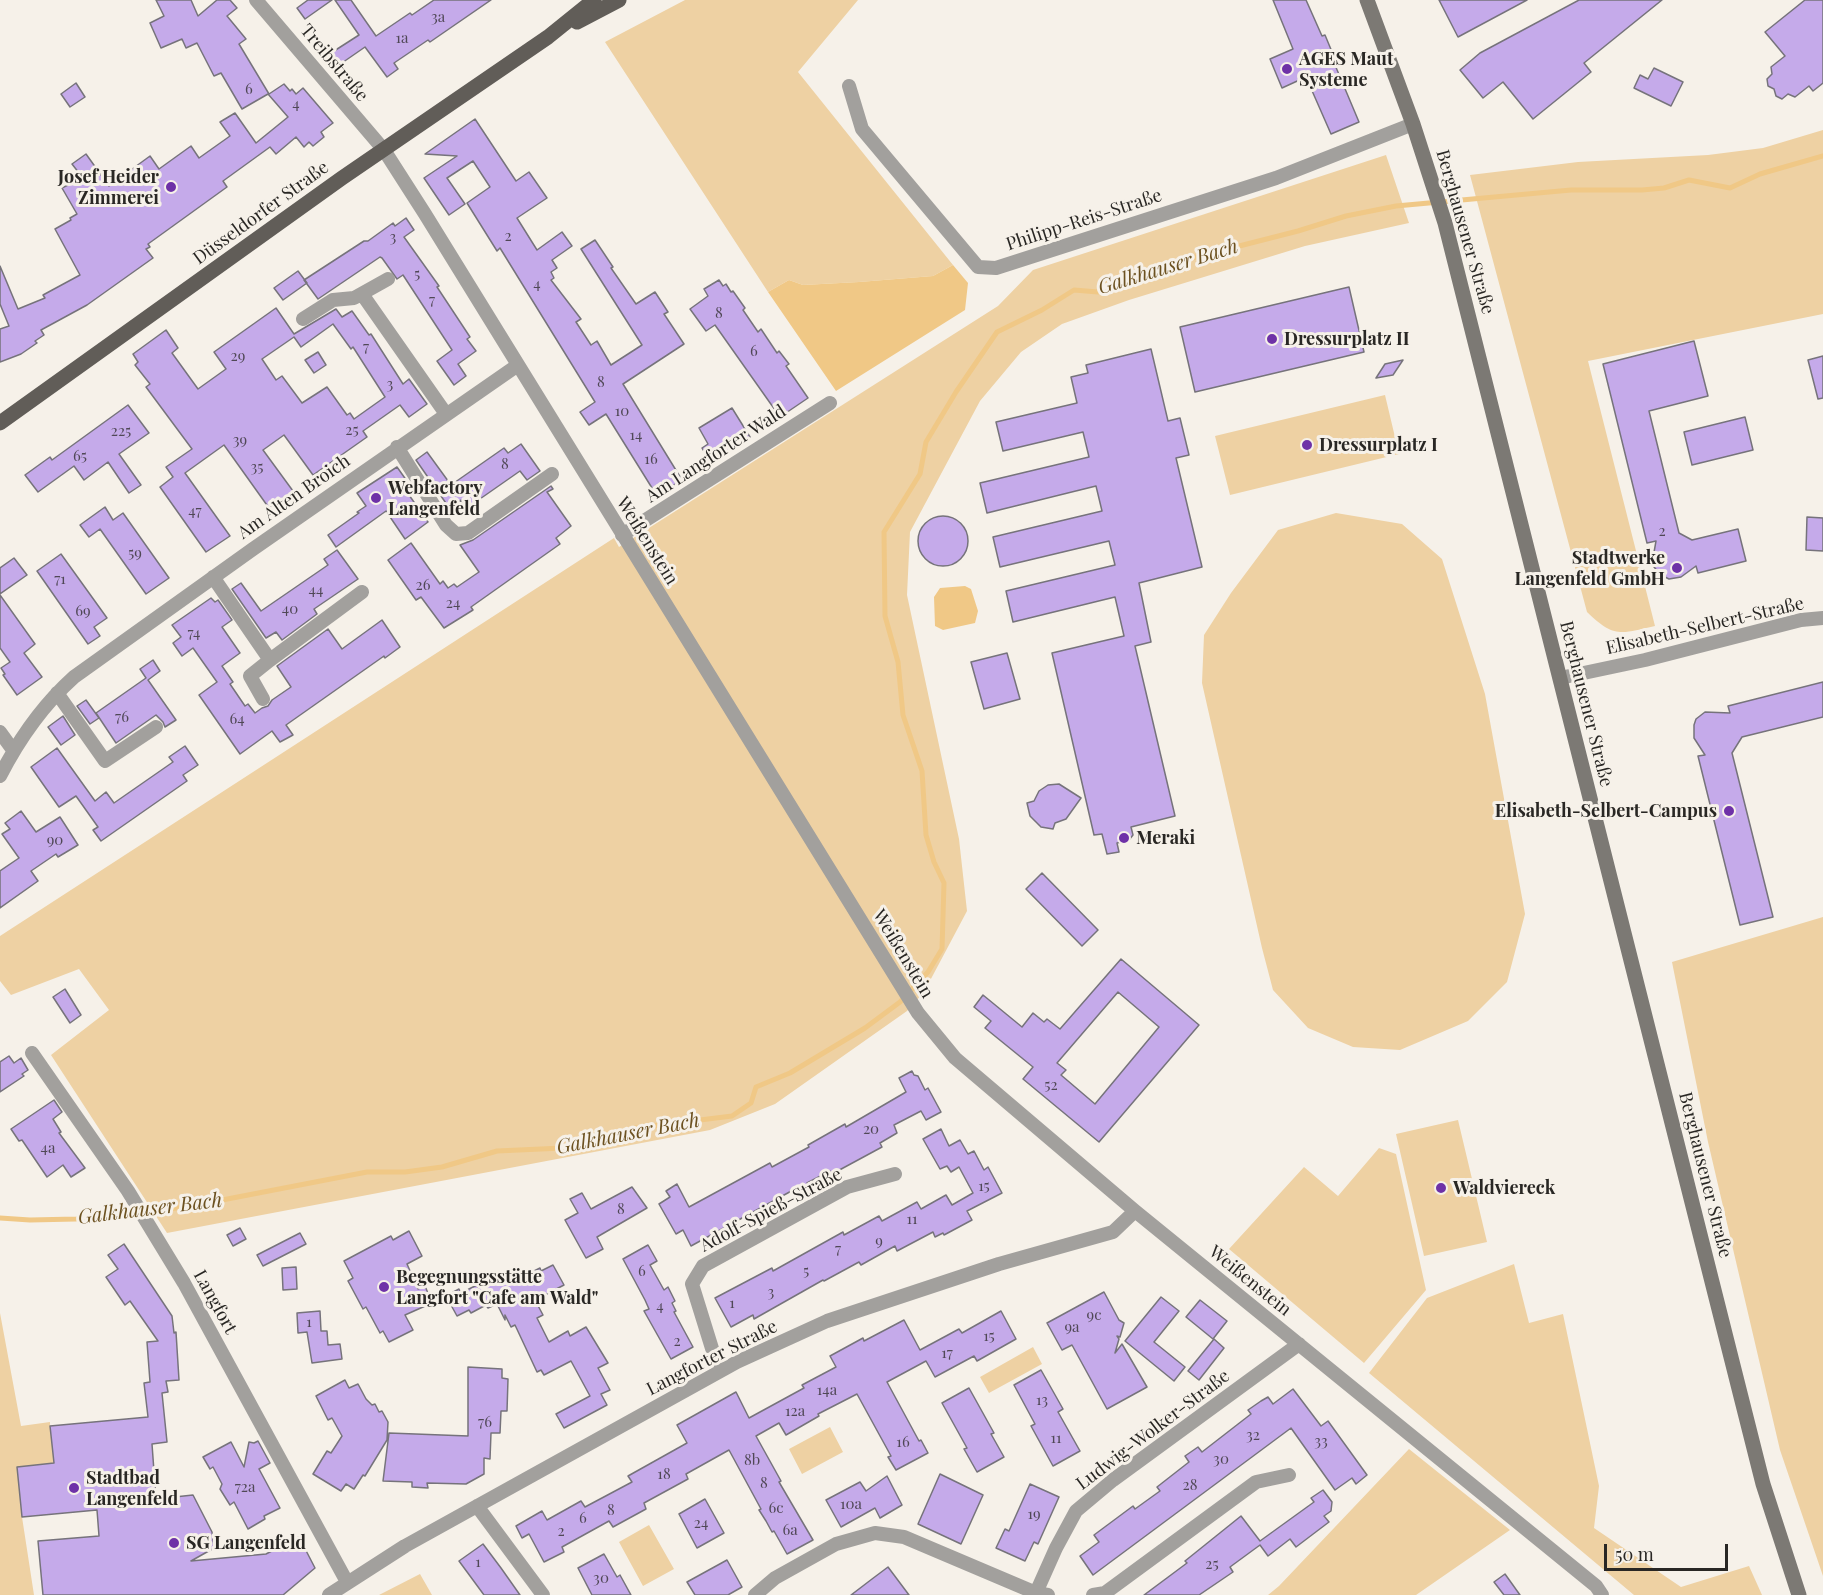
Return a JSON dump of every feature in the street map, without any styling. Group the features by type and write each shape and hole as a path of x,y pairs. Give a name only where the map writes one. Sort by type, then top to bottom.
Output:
{"main road":[{"name":"Düsseldorfer Straße","path":"0,423 384,150 548,38 594,0"},
{"name":"Düsseldorfer Straße","path":"548,38 619,0"},
{"name":"Berghausener Straße","path":"1366,0 1413,124 1444,223 1763,1484 1799,1595"}],"street":[{"name":"Treibstraße","path":"256,0 384,150"},
{"name":"Philipp-Reis-Straße","path":"849,86 862,129 978,267 987,269 1276,178 1413,124"},
{"name":"Weißenstein","path":"384,150 918,1013 955,1058 1135,1211 1596,1586 1602,1595"},
{"path":"303,319 333,300 354,298 388,279"},
{"path":"362,294 446,414"},
{"name":"Am Alten Broich","path":"0,776 13,750 57,693 74,677 397,447 518,364"},
{"name":"Am Langforter Wald","path":"622,535 830,403"},
{"path":"397,447 446,525 456,534 468,533 552,474"},
{"path":"213,577 270,660"},
{"path":"264,699 250,676 362,592"},
{"name":"Elisabeth-Selbert-Straße","path":"1560,678 1645,660 1801,620 1823,618"},
{"path":"57,693 105,761 156,727"},
{"path":"0,732 13,750"},
{"name":"Langfort","path":"32,1053 128,1191 190,1293 348,1582"},
{"name":"Adolf-Spieß-Straße","path":"719,1371 692,1284 703,1266 847,1187 895,1174"},
{"name":"Langforter Straße","path":"329,1595 405,1546 719,1371 827,1321 999,1264 1113,1232 1135,1211"},
{"name":"Ludwig-Wolker-Straße","path":"1040,1594 1056,1548 1076,1511 1113,1480 1299,1344"},
{"path":"1093,1595 1105,1593 1256,1482 1289,1475"},
{"path":"477,1506 543,1595"},
{"path":"755,1595 775,1578 836,1544 875,1533 904,1537 1040,1594"}],"shaded area":[{"path":"685,0 858,0 798,72 953,265 933,276 803,285 789,280 768,292 605,42"},
{"path":"1823,130 1823,314 1588,361 1655,626 1625,632 1611,630 1587,612 1470,175 1578,162 1708,155 1763,148"},
{"path":"1386,155 1409,223 1305,246 1129,300 1062,324 1021,352 980,401 910,532 907,595 959,839 967,911 924,992 907,1011 775,1104 710,1130 167,1233 51,1055 109,1010 79,969 11,995 0,981 0,936 614,538 619,547 998,306 1033,270"},
{"path":"953,265 968,283 965,310 836,391 768,292 789,280 803,285 933,276"},
{"name":"Dressurplatz I","path":"1385,395 1399,454 1230,495 1215,436"},
{"path":"1336,513 1402,524 1442,559 1485,694 1525,914 1507,982 1468,1021 1400,1050 1353,1047 1308,1028 1273,990 1202,683 1204,635 1231,593 1278,530"},
{"path":"965,586 971,589 978,611 975,623 943,630 935,626 934,597 940,588"},
{"path":"1823,917 1823,1576 1780,1450 1708,1142 1672,962"},
{"name":"Waldviereck","path":"1458,1120 1487,1242 1424,1256 1396,1134"},
{"path":"1379,1148 1396,1154 1426,1290 1364,1363 1229,1249 1304,1167 1338,1196"},
{"path":"1514,1264 1529,1323 1563,1314 1599,1486 1594,1528 1681,1587 1749,1566 1762,1595 1634,1595 1369,1373 1427,1298"},
{"path":"0,1313 21,1426 50,1422 54,1463 17,1467 34,1595 0,1595"},
{"path":"1033,1347 1042,1364 989,1393 980,1377"},
{"path":"830,1427 843,1452 802,1474 789,1449"},
{"path":"1409,1449 1510,1530 1416,1595 1268,1595 1279,1586"},
{"path":"649,1525 674,1569 643,1586 619,1542"},
{"path":"420,1574 432,1595 379,1595"}],"building":[{"path":"156,0 191,0 198,16 217,0 230,0 237,8 227,16 246,39 239,44 269,94 284,84 296,94 303,88 333,123 321,132 324,137 313,146 309,142 304,147 296,137 276,154 270,147 223,181 227,187 148,244 150,247 146,249 153,258 87,305 41,330 44,335 21,354 0,362 0,329 9,326 0,304 0,266 18,309 45,298 43,295 80,275 55,229 77,214 62,188 70,184 67,179 79,173 72,164 86,154 109,186 150,156 159,169 191,146 199,158 230,136 220,122 235,113 256,143 288,117 268,94 242,109 221,73 214,76 197,43 186,48 182,39 161,48 150,23 164,16"},
{"path":"308,0 332,0 305,19 297,8"},
{"path":"335,0 351,0 376,36 434,0 491,0 430,42 428,40 394,63 398,69 387,77 365,47 339,65 331,53 359,35"},
{"path":"1273,0 1306,0 1322,36 1325,35 1359,122 1331,134 1306,77 1282,88 1270,59 1293,49"},
{"path":"1439,0 1527,0 1458,37"},
{"path":"1579,0 1662,0 1584,63 1591,72 1533,119 1503,82 1483,98 1460,70 1480,53"},
{"path":"1805,0 1823,0 1823,83 1813,91 1809,86 1795,97 1788,94 1782,99 1776,96 1774,89 1768,86 1767,79 1772,74 1771,67 1785,56 1765,32"},
{"path":"1654,68 1683,82 1671,106 1634,88 1640,75 1648,79"},
{"path":"76,83 85,97 70,107 61,94"},
{"path":"475,119 516,181 529,172 547,198 517,218 537,250 562,232 572,246 552,260 557,268 551,272 554,278 551,280 581,319 576,322 591,345 597,341 611,365 642,345 581,249 595,240 636,304 655,292 668,312 664,314 684,344 623,384 682,480 657,496 606,414 589,425 580,412 595,402 500,248 497,251 467,203 490,187 473,161 447,178 465,204 449,215 424,178 457,156 425,154"},
{"path":"406,218 414,230 404,237 439,286 437,287 470,337 467,339 476,351 458,364 466,376 454,385 437,361 452,350 403,275 397,279 382,258 380,257 318,299 304,280 393,223 395,226"},
{"path":"298,271 307,283 283,300 274,288"},
{"path":"719,280 723,286 726,284 731,292 733,291 758,332 761,329 777,353 779,351 789,364 786,366 808,398 780,417 715,325 706,331 690,309 708,296 704,289"},
{"name":"Dressurplatz II","path":"1349,287 1364,352 1195,392 1180,327"},
{"path":"276,308 294,334 336,309 342,317 352,311 369,335 371,334 403,384 409,379 427,404 409,417 400,405 363,431 367,437 313,475 284,435 263,450 293,491 269,508 224,445 185,473 230,536 206,552 160,487 173,477 166,467 192,449 146,387 150,384 135,365 138,362 133,354 166,330 178,348 172,353 198,389 226,369 214,352","holes":["333,324 351,349 353,347 385,397 354,419 350,413 347,415 327,387 302,403 282,376 276,380 262,359 294,337 301,347"]},
{"path":"1694,341 1708,396 1649,411 1679,533 1692,540 1738,529 1746,561 1698,573 1696,566 1681,577 1669,579 1661,575 1654,567 1656,541 1647,543 1603,364"},
{"path":"1151,349 1168,421 1180,418 1189,455 1176,458 1202,567 1139,583 1151,642 1135,646 1175,816 1131,827 1133,835 1129,840 1117,843 1119,852 1107,854 1102,834 1094,835 1052,653 1124,636 1115,597 1013,622 1006,591 1115,565 1109,541 1000,567 993,537 1102,511 1096,486 987,513 980,483 1089,457 1083,432 1003,451 996,422 1077,403 1071,377 1088,373 1086,365"},
{"path":"318,352 326,365 314,373 305,360"},
{"path":"1823,356 1823,398 1818,399 1808,360"},
{"path":"1403,360 1393,375 1376,378 1385,364"},
{"path":"128,405 149,433 119,454 141,485 129,493 108,462 84,480 74,466 38,492 25,475 50,457 52,460"},
{"path":"732,408 750,437 710,462 702,448 708,444 699,428"},
{"path":"1745,417 1753,450 1692,465 1684,432"},
{"path":"521,444 540,471 527,480 520,471 467,508 461,500 450,509 416,460 427,452 451,485 504,448 508,453"},
{"path":"397,467 414,491 409,495 428,522 405,539 386,511 336,547 328,535 366,506 357,493"},
{"path":"551,486 553,489 547,492 571,526 556,538 560,544 471,607 473,610 444,628 421,597 416,600 388,560 411,543 440,584 443,581 448,588 454,584 457,587 479,572 460,545 473,540"},
{"path":"105,507 113,520 123,513 169,578 146,594 100,529 89,537 80,525"},
{"path":"943,516 961,523 968,541 961,559 943,566 925,559 918,541 925,523"},
{"path":"1807,517 1823,518 1823,551 1806,550"},
{"path":"337,550 358,579 314,609 317,614 282,640 276,632 266,638 232,589 241,583 261,611 328,565 324,559"},
{"path":"61,554 107,618 94,627 100,636 88,644 37,571"},
{"path":"14,558 27,575 0,594 0,568"},
{"path":"0,595 35,644 24,653 42,677 17,695 3,675 5,674 1,668 10,662 0,648"},
{"path":"211,598 215,602 218,600 232,620 222,627 240,653 222,666 233,682 230,684 245,706 248,704 255,713 268,706 272,700 291,687 277,666 328,629 342,649 382,620 400,647 286,725 293,735 280,742 272,731 240,754 199,695 217,682 193,648 182,656 173,643 181,637 172,625"},
{"path":"1007,653 1020,699 984,709 971,662"},
{"path":"153,660 160,671 148,680 176,720 165,727 156,715 116,743 96,713 146,678 140,669"},
{"name":"Elisabeth-Selbert-Campus","path":"1823,682 1823,717 1742,737 1732,753 1773,917 1740,925 1698,756 1705,755 1694,738 1696,719 1705,712 1730,713 1728,706"},
{"path":"86,700 99,718 90,724 77,706"},
{"path":"63,716 75,735 61,745 48,727"},
{"path":"185,746 198,765 183,775 187,781 101,841 93,830 98,827 76,796 59,807 31,767 57,748 95,801 106,792 114,803 173,762 169,757"},
{"path":"1059,784 1081,798 1066,819 1055,823 1053,829 1041,827 1030,816 1027,803 1034,801 1039,791 1048,785"},
{"path":"21,811 36,832 60,817 78,845 58,857 56,854 31,871 38,881 0,908 0,871 19,858 2,834 10,829 5,823"},
{"path":"1042,873 1098,930 1082,946 1026,889"},
{"path":"1121,959 1199,1025 1099,1142 1023,1079 1033,1067 985,1028 991,1021 974,1007 983,995 1022,1027 1033,1013 1044,1022 1047,1019 1060,1029","holes":["1118,992 1159,1027 1095,1104 1061,1075 1066,1070 1057,1063"]},
{"path":"65,989 81,1015 70,1023 53,997"},
{"path":"9,1056 14,1063 21,1058 28,1070 22,1074 24,1076 0,1092 0,1062"},
{"path":"912,1071 918,1076 925,1090 928,1088 941,1112 926,1120 921,1111 894,1125 897,1133 880,1143 882,1147 832,1174 830,1171 807,1183 809,1187 797,1193 795,1189 691,1246 683,1230 676,1234 659,1204 670,1197 666,1191 677,1184 689,1207 770,1163 772,1167 845,1124 846,1127 906,1092 899,1078"},
{"path":"54,1100 62,1112 53,1119 61,1132 59,1133 85,1168 71,1177 63,1165 47,1177 22,1140 19,1141 11,1129"},
{"path":"941,1129 949,1146 960,1140 968,1154 974,1151 984,1170 988,1167 1002,1193 967,1211 972,1220 944,1235 943,1233 935,1237 933,1232 897,1251 895,1246 861,1265 859,1262 823,1280 754,1319 753,1315 731,1327 715,1298 879,1216 882,1221 917,1202 921,1209 946,1195 952,1205 973,1193 959,1167 951,1172 947,1166 940,1169 923,1139"},
{"path":"632,1187 647,1208 597,1237 603,1249 586,1258 565,1220 578,1213 570,1199 582,1193 591,1209"},
{"path":"240,1228 246,1239 233,1246 227,1235"},
{"name":"Begegnungsstätte Langfort \"Cafe am Wald\"","path":"409,1231 422,1256 407,1264 418,1289 425,1286 432,1303 405,1315 413,1330 389,1342 383,1331 380,1333 366,1307 363,1309 348,1281 353,1278 344,1261 391,1236 393,1240"},
{"path":"300,1233 306,1244 263,1266 257,1255"},
{"path":"124,1244 172,1316 174,1333 176,1332 179,1380 166,1381 168,1392 162,1393 167,1442 152,1444 156,1499 193,1495 212,1532 214,1548 191,1561 266,1554 299,1537 315,1568 283,1595 43,1595 38,1541 99,1536 97,1510 22,1517 17,1467 54,1463 50,1426 148,1417 144,1383 150,1382 147,1342 158,1341 130,1301 125,1305 106,1277 118,1269 108,1255"},
{"path":"648,1245 657,1261 650,1265 664,1290 668,1287 675,1301 672,1303 676,1311 674,1312 693,1347 671,1359 644,1311 649,1309 623,1259"},
{"path":"553,1265 564,1285 535,1300 543,1315 537,1318 549,1342 568,1331 570,1336 586,1327 608,1363 598,1368 610,1390 601,1394 607,1405 564,1428 556,1414 590,1396 571,1361 544,1375 541,1370 537,1372 515,1325 511,1327 505,1315 505,1320 497,1304 488,1308 486,1305 471,1313 469,1310 457,1316 446,1296 459,1289 461,1293 477,1285 478,1288 491,1281 492,1285 508,1276 510,1279 522,1273 524,1276 540,1268 541,1271"},
{"path":"296,1267 297,1289 283,1290 282,1268"},
{"path":"1104,1292 1119,1320 1124,1323 1120,1337 1117,1336 1119,1339 1115,1353 1122,1344 1147,1387 1107,1409 1072,1345 1062,1350 1047,1323"},
{"path":"1161,1297 1179,1311 1154,1342 1185,1367 1174,1381 1125,1341"},
{"path":"1200,1300 1227,1321 1213,1339 1186,1317"},
{"path":"320,1311 321,1331 327,1331 328,1345 340,1344 342,1359 312,1363 307,1332 298,1333 297,1313"},
{"path":"1001,1311 1016,1339 977,1361 974,1356 935,1377 926,1361 887,1382 928,1453 896,1470 888,1457 891,1456 857,1394 818,1414 819,1416 786,1435 779,1423 756,1436 781,1481 779,1482 813,1540 787,1554 759,1510 761,1509 729,1450 686,1474 688,1479 644,1503 646,1509 613,1527 609,1521 562,1547 564,1552 544,1562 529,1534 522,1538 516,1526 542,1511 547,1520 581,1501 585,1507 632,1482 628,1476 687,1443 677,1425 736,1392 749,1418 804,1388 802,1385 836,1367 830,1356 904,1320 920,1350 959,1329 962,1333"},
{"path":"1214,1339 1224,1348 1199,1380 1188,1371"},
{"path":"468,1367 502,1369 502,1378 508,1379 507,1411 501,1411 500,1433 491,1433 490,1459 484,1458 484,1474 466,1484 427,1483 428,1488 412,1487 412,1482 383,1481 389,1433 468,1436"},
{"path":"1041,1370 1063,1409 1058,1412 1080,1451 1053,1466 1031,1426 1035,1424 1014,1385"},
{"path":"345,1380 349,1388 358,1384 366,1399 372,1405 375,1404 379,1412 382,1411 388,1422 387,1440 365,1476 363,1475 354,1489 346,1484 341,1491 313,1474 327,1451 331,1453 342,1436 332,1418 328,1420 316,1396"},
{"path":"969,1388 994,1433 991,1434 1004,1457 977,1472 964,1449 967,1448 942,1403"},
{"path":"1293,1389 1321,1426 1328,1421 1367,1475 1356,1484 1352,1478 1335,1490 1291,1428 1093,1575 1080,1556 1099,1542 1094,1535 1133,1506 1135,1509 1160,1491 1157,1487 1189,1462 1185,1456 1198,1447 1202,1452 1251,1414 1248,1410 1261,1401 1268,1397 1273,1404"},
{"path":"258,1441 270,1463 259,1469 280,1508 264,1516 265,1519 248,1529 234,1502 230,1505 220,1489 222,1484 213,1467 210,1469 203,1457 231,1442 244,1467 249,1442"},
{"path":"940,1474 983,1495 961,1544 918,1524"},
{"path":"887,1476 902,1505 880,1518 875,1508 841,1527 826,1500 860,1482 866,1491"},
{"path":"1030,1484 1059,1497 1038,1544 1034,1542 1025,1561 996,1548 1005,1529 1009,1531"},
{"path":"1323,1490 1332,1502 1331,1511 1324,1516 1329,1522 1296,1547 1290,1539 1268,1556 1260,1545 1230,1567 1233,1572 1199,1595 1144,1595 1187,1563 1185,1561 1241,1516 1260,1541 1314,1502 1311,1498"},
{"path":"705,1499 724,1533 697,1548 679,1514"},
{"path":"483,1544 520,1595 484,1595 459,1561"},
{"path":"604,1554 617,1577 620,1575 631,1595 592,1595 578,1568"},
{"path":"727,1560 742,1587 728,1595 695,1595 687,1582"},
{"path":"888,1567 909,1595 851,1595 872,1579"},
{"path":"1505,1574 1520,1595 1504,1595 1494,1582"}],"waterway":[{"name":"Galkhauser Bach","path":"0,1218 76,1219 186,1207 367,1172 405,1172 442,1167 497,1151 563,1148 636,1128 732,1116 751,1103 756,1087 790,1073 865,1028 900,1002 928,972 942,949 944,883 934,862 926,835 922,771 903,715 898,662 885,616 884,532 920,474 926,442 956,392 997,332 1042,310 1074,290 1098,292 1157,267 1298,231 1346,216 1396,206 1571,190 1664,188 1689,180 1730,188 1760,174 1823,156"}],"place":[{"name":"AGES Maut Systeme","path":"1287,69"},
{"name":"Josef Heider Zimmerei","path":"171,187"},
{"name":"Dressurplatz II","path":"1272,339"},
{"name":"Dressurplatz I","path":"1307,445"},
{"name":"Webfactory Langenfeld","path":"376,498"},
{"name":"Stadtwerke Langenfeld GmbH","path":"1677,568"},
{"name":"Elisabeth-Selbert-Campus","path":"1729,811"},
{"name":"Meraki","path":"1124,838"},
{"name":"Waldviereck","path":"1441,1188"},
{"name":"Begegnungsstätte Langfort \"Cafe am Wald\"","path":"384,1287"},
{"name":"Stadtbad Langenfeld","path":"74,1488"},
{"name":"SG Langenfeld","path":"174,1543"}]}
